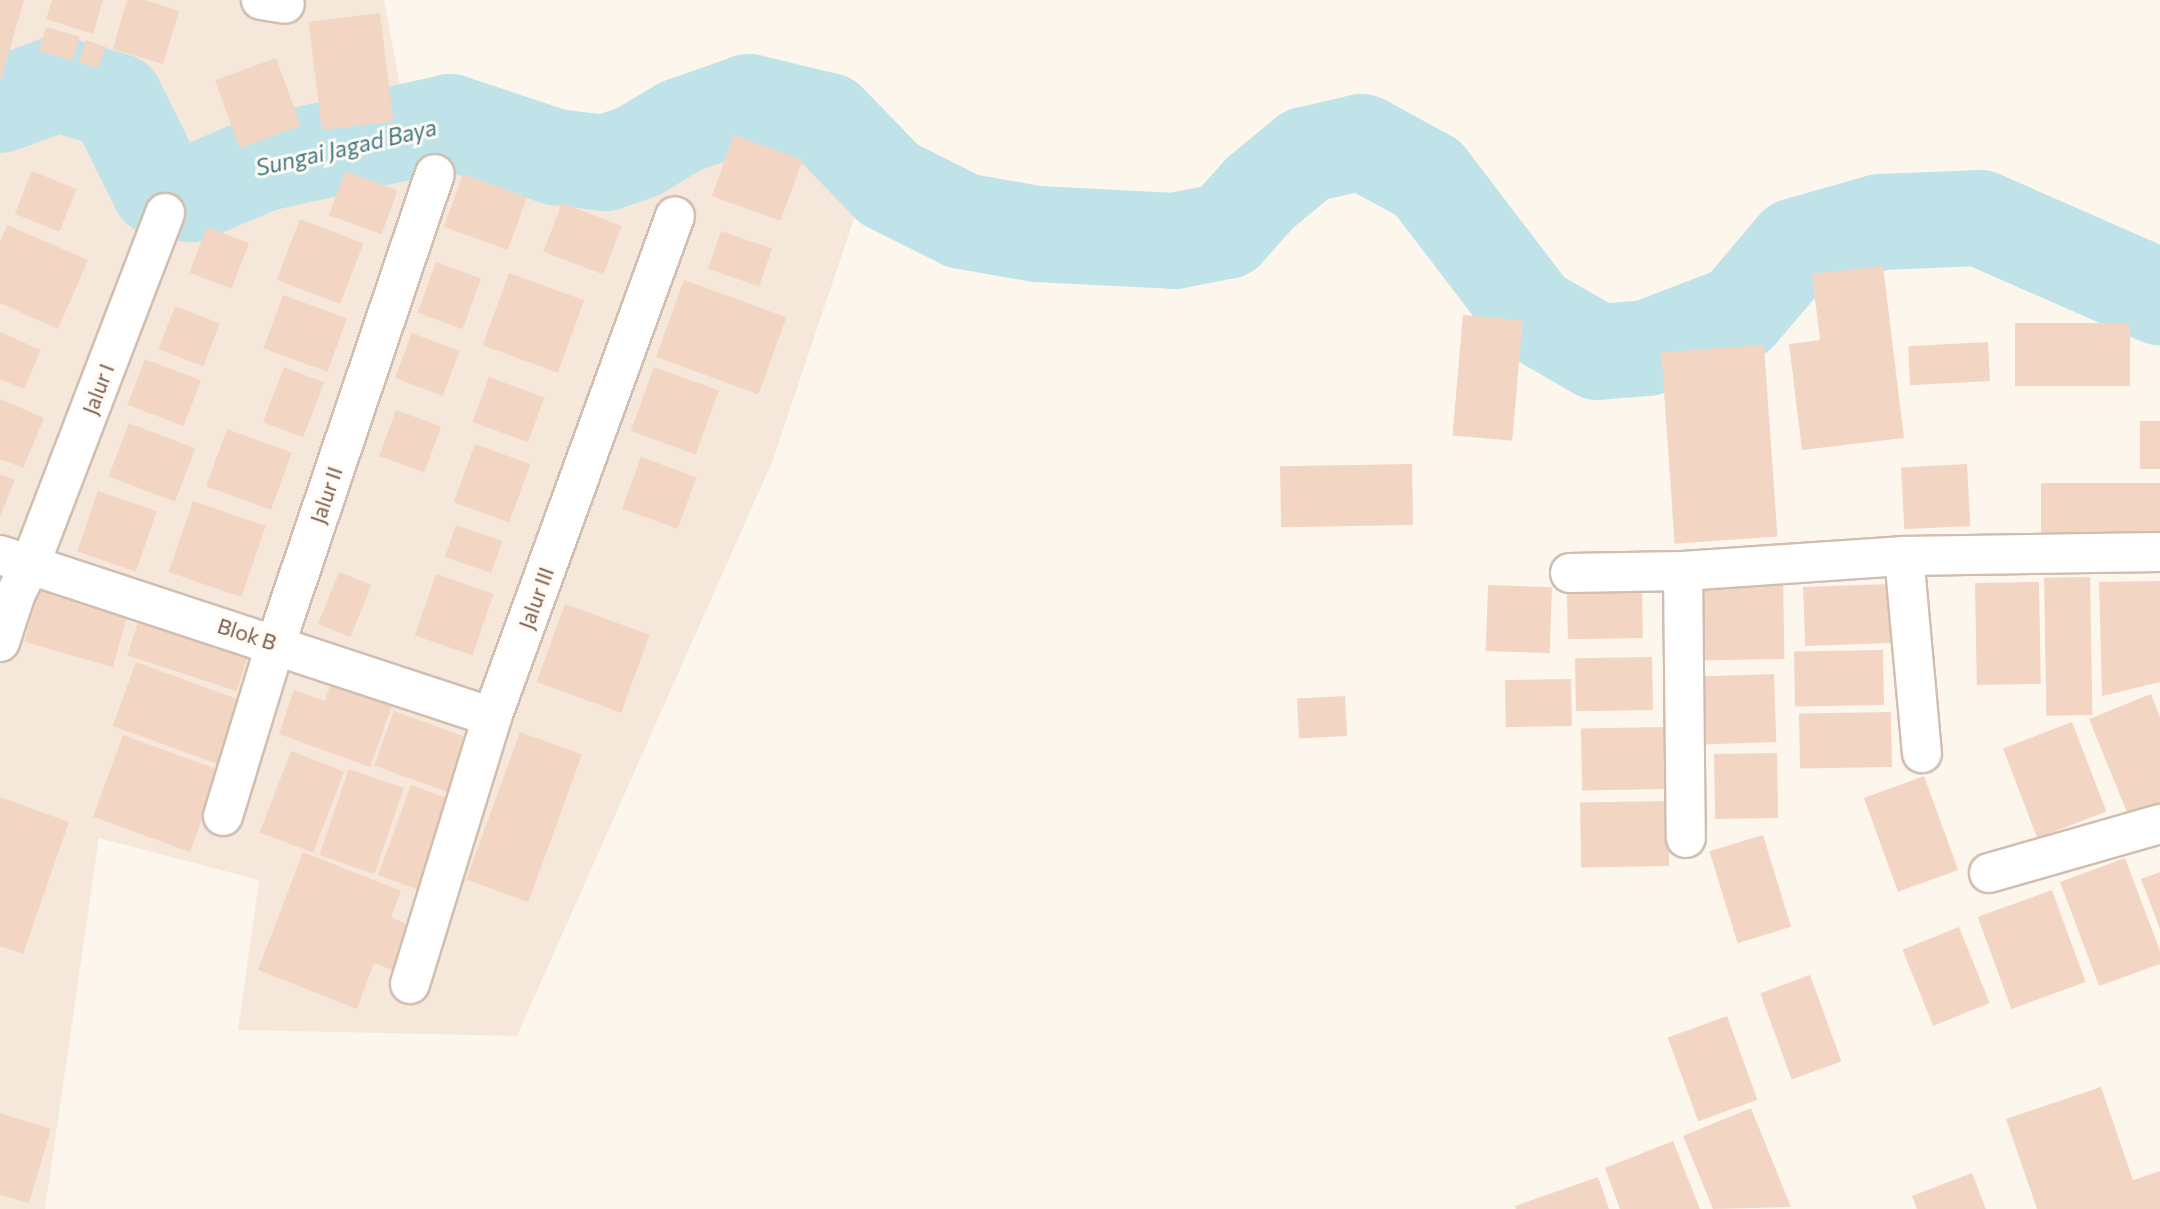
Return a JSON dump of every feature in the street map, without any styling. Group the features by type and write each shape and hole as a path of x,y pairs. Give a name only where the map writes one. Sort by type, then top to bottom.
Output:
{"street":[{"name":"Jalur II","path":"223,816 276,643 435,174"},
{"name":"Jalur I","path":"0,642 16,593 15,560 165,213"},
{"name":"Jalur III","path":"410,984 492,717 675,216"},
{"path":"1570,573 1683,571 1904,556 2160,552"},
{"path":"1904,556 1922,753"},
{"name":"Blok B","path":"15,560 276,643 492,717"},
{"path":"1683,571 1686,838"},
{"path":"1989,873 2160,824"}],"shaded area":[{"path":"0,0 384,0 411,144 637,181 737,111 875,156 773,460 517,1036 238,1030 259,880 99,838 45,1209 0,1209"}],"building":[{"path":"0,0 24,0 1,80 0,79"},
{"path":"52,0 103,0 93,34 46,19"},
{"path":"127,0 145,0 179,11 163,64 113,49"},
{"path":"380,13 393,121 322,130 309,22"},
{"path":"46,27 80,37 73,61 39,51"},
{"path":"86,40 106,47 98,69 79,62"},
{"path":"276,58 301,126 240,148 215,80"},
{"path":"734,135 803,160 780,221 712,196"},
{"path":"32,171 77,189 59,232 15,214"},
{"path":"345,171 398,190 382,234 329,215"},
{"path":"463,174 527,197 508,250 444,227"},
{"path":"562,203 622,226 603,274 543,252"},
{"path":"300,219 363,243 340,304 277,280"},
{"path":"7,225 88,260 58,329 0,303 0,242"},
{"path":"207,227 249,243 231,289 189,273"},
{"path":"721,231 772,249 759,286 708,269"},
{"path":"436,262 481,278 463,329 418,313"},
{"path":"1883,266 1904,438 1802,450 1789,344 1820,340 1812,274"},
{"path":"509,273 584,300 558,373 483,345"},
{"path":"684,280 786,317 758,394 656,357"},
{"path":"283,295 347,318 327,372 264,349"},
{"path":"175,306 220,323 203,366 159,349"},
{"path":"1463,315 1523,320 1512,441 1452,436"},
{"path":"2015,323 2130,323 2130,386 2015,386"},
{"path":"0,332 41,350 24,389 0,379"},
{"path":"412,333 460,351 442,396 395,378"},
{"path":"1988,342 1990,381 1910,385 1908,346"},
{"path":"1764,345 1777,537 1675,544 1661,352"},
{"path":"145,359 201,381 183,426 127,405"},
{"path":"284,367 324,382 303,437 263,422"},
{"path":"654,367 719,391 696,454 631,431"},
{"path":"489,377 544,397 528,442 473,422"},
{"path":"0,399 44,418 23,468 0,459"},
{"path":"396,410 441,426 424,472 379,456"},
{"path":"2140,421 2160,421 2160,469 2140,469"},
{"path":"129,423 195,448 175,502 109,476"},
{"path":"227,429 292,453 271,510 206,486"},
{"path":"475,444 530,464 509,522 454,502"},
{"path":"641,457 696,477 678,529 622,509"},
{"path":"1412,464 1413,525 1281,527 1280,466"},
{"path":"1967,464 1970,526 1904,529 1901,467"},
{"path":"0,474 15,480 0,516"},
{"path":"2041,483 2160,483 2160,538 2041,538"},
{"path":"98,491 157,511 136,572 77,552"},
{"path":"193,501 266,526 241,597 169,572"},
{"path":"456,525 502,541 491,573 445,557"},
{"path":"339,572 371,585 350,637 318,624"},
{"path":"436,574 494,594 473,655 415,635"},
{"path":"2090,577 2092,715 2046,716 2044,578"},
{"path":"1783,578 1784,659 1698,660 1697,580"},
{"path":"2160,581 2160,682 2102,696 2099,582"},
{"path":"2039,582 2041,684 1977,685 1975,583"},
{"path":"1890,584 1892,643 1805,646 1803,587"},
{"path":"1488,585 1552,587 1550,653 1486,651"},
{"path":"40,587 128,612 113,667 24,642"},
{"path":"1642,589 1643,638 1568,639 1567,590"},
{"path":"565,604 650,635 621,713 537,682"},
{"path":"143,607 252,643 237,691 127,656"},
{"path":"1883,650 1884,705 1795,707 1794,652"},
{"path":"1652,657 1653,710 1576,711 1575,658"},
{"path":"136,662 250,703 226,767 113,726"},
{"path":"335,670 397,692 370,767 279,734 294,690 325,701"},
{"path":"1774,674 1776,742 1702,745 1700,677"},
{"path":"1571,679 1572,726 1506,727 1505,680"},
{"path":"2151,694 2160,717 2160,816 2133,827 2089,719"},
{"path":"1345,696 1347,736 1299,738 1297,699"},
{"path":"394,711 469,738 449,793 374,766"},
{"path":"1891,712 1892,767 1800,769 1799,714"},
{"path":"2072,722 2106,812 2037,838 2003,749"},
{"path":"1666,727 1667,789 1582,790 1581,728"},
{"path":"520,732 582,755 528,902 466,880"},
{"path":"123,735 220,770 190,852 93,817"},
{"path":"291,751 344,771 313,853 260,832"},
{"path":"1777,753 1778,818 1715,819 1714,754"},
{"path":"349,769 404,788 374,874 319,855"},
{"path":"1924,776 1958,870 1898,892 1864,798"},
{"path":"411,785 458,802 425,892 378,875"},
{"path":"0,797 69,822 23,954 0,946"},
{"path":"1668,801 1669,866 1581,868 1580,803"},
{"path":"1763,835 1791,927 1738,943 1709,851"},
{"path":"303,852 401,891 391,917 410,926 393,970 374,963 357,1009 258,970"},
{"path":"2125,858 2160,951 2160,964 2099,986 2060,882"},
{"path":"2160,872 2160,929 2141,879"},
{"path":"2052,890 2086,982 2011,1009 1978,917"},
{"path":"1959,927 1990,1003 1933,1026 1902,950"},
{"path":"1810,975 1841,1061 1792,1080 1760,993"},
{"path":"1727,1016 1757,1100 1698,1121 1668,1038"},
{"path":"2101,1087 2133,1180 2160,1171 2160,1209 2037,1209 2006,1119"},
{"path":"1751,1108 1791,1207 1713,1209 1683,1136"},
{"path":"0,1113 51,1129 29,1203 0,1195"},
{"path":"1673,1141 1700,1209 1620,1209 1605,1168"},
{"path":"1972,1173 1986,1209 1917,1209 1912,1196"},
{"path":"1598,1177 1609,1209 1516,1209 1515,1206"}],"waterway":[{"name":"Sungai Jagad Baya","path":"0,105 57,84 116,101 159,188 191,194 261,164 450,122 555,157 605,163 639,151 681,126 749,102 828,121 889,184 963,221 1037,234 1174,241 1226,231 1260,193 1306,155 1362,142 1428,178 1532,314 1598,352 1647,348 1739,313 1796,246 1881,222 1980,218 2160,297"}]}
